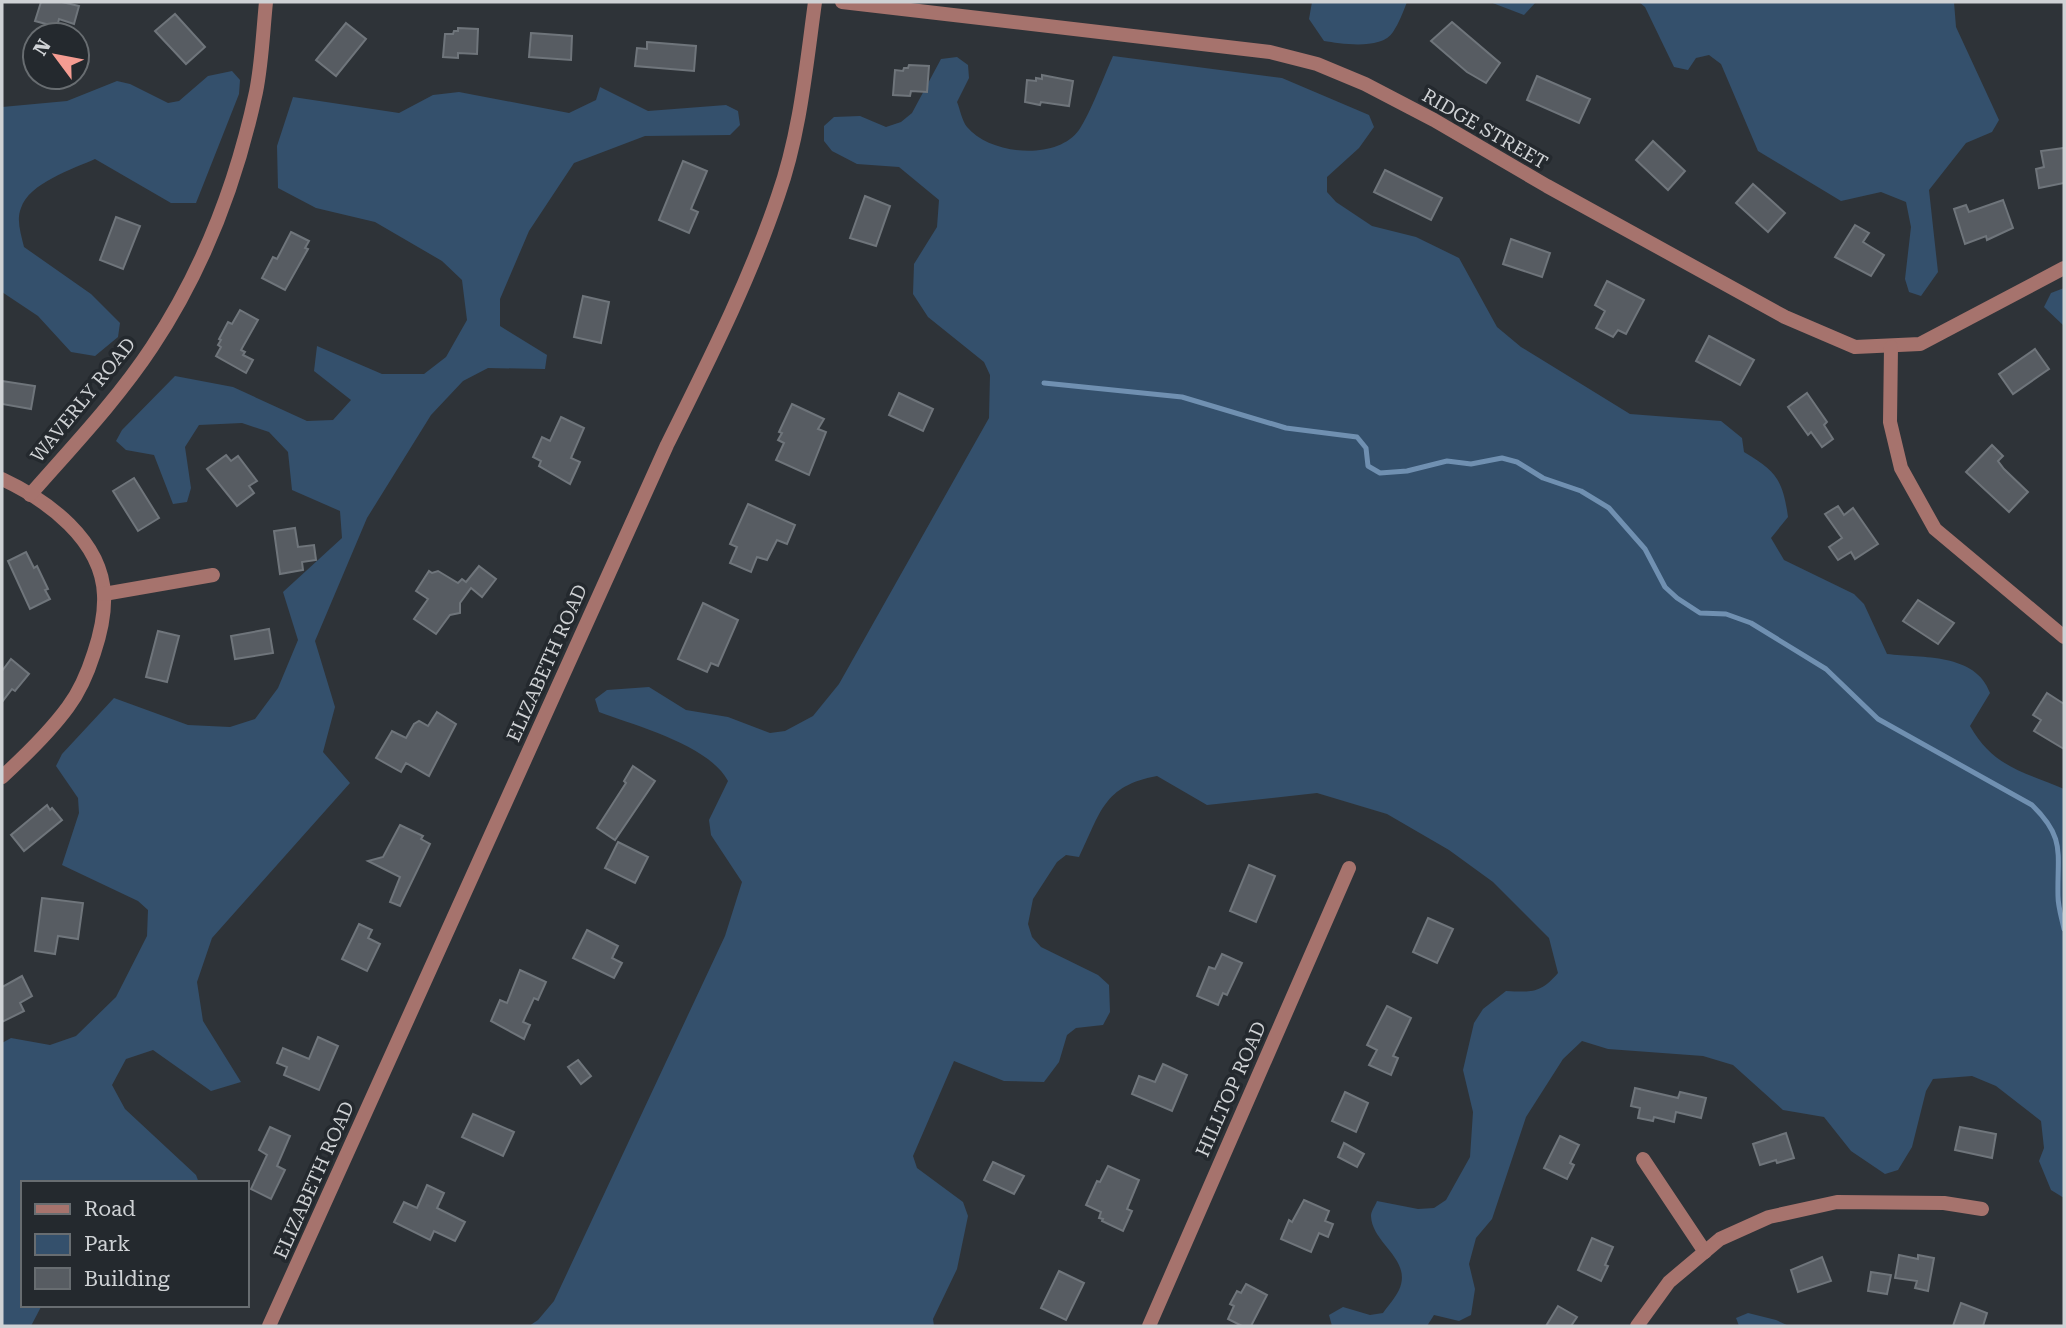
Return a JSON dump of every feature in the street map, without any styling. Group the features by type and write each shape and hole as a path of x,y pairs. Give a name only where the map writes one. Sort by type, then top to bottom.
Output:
{"street":[{"name":"WAVERLY ROAD","path":"30,495 117,393 151,348 205,250 235,174 256,90 266,2"},
{"name":"ELIZABETH ROAD","path":"269,1326 667,445 733,311 779,195 799,119 815,2"},
{"name":"RIDGE STREET","path":"842,2 1270,52 1317,64 1365,84 1434,120 1547,186 1785,317 1855,347 1920,344 2064,268"},
{"path":"1891,347 1890,422 1900,468 1936,529 2064,637"},
{"path":"2,479 49,506 73,530 96,562 104,594 101,630 87,674 69,705 36,746 2,777"},
{"path":"104,594 214,575"},
{"name":"HILLTOP ROAD","path":"1149,1326 1349,868"},
{"path":"1643,1159 1705,1252"},
{"path":"1637,1326 1669,1282 1720,1239 1769,1217 1837,1202 1944,1203 1982,1209"}],"green space":[{"path":"1312,2 1407,2 1388,38 1371,44 1361,44 1324,41 1309,19"},
{"path":"1490,2 1536,2 1524,15"},
{"path":"1639,2 1954,2 1956,27 1999,120 1992,132 1966,143 1929,190 1938,272 1921,296 1909,292 1905,279 1911,227 1906,202 1881,192 1841,201 1758,151 1721,64 1709,55 1696,58 1688,70 1674,67 1645,7"},
{"path":"1113,56 1282,78 1369,115 1374,127 1359,148 1327,177 1327,192 1336,202 1372,226 1416,237 1459,258 1497,327 1521,347 1630,414 1721,421 1742,438 1744,452 1771,471 1780,485 1788,517 1771,538 1784,560 1854,594 1864,604 1887,654 1946,660 1973,671 1983,680 1990,693 1970,726 1979,740 1989,751 2011,766 2064,789 2064,1198 2051,1190 2039,1161 2044,1148 2041,1121 1996,1086 1972,1076 1933,1079 1926,1091 1912,1147 1898,1170 1885,1174 1851,1151 1824,1117 1783,1110 1733,1065 1703,1056 1608,1049 1582,1041 1563,1059 1526,1117 1492,1219 1476,1238 1469,1264 1475,1289 1471,1315 1459,1321 1434,1315 1427,1326 1332,1326 1329,1315 1343,1307 1370,1315 1383,1313 1399,1290 1401,1269 1373,1226 1372,1210 1377,1201 1418,1209 1434,1208 1446,1200 1470,1157 1473,1112 1463,1070 1474,1023 1483,1009 1506,991 1535,990 1546,985 1558,973 1549,938 1493,882 1449,850 1387,814 1317,793 1207,805 1157,776 1139,781 1114,794 1099,814 1079,857 1066,855 1057,862 1033,899 1028,924 1032,937 1041,947 1098,975 1109,985 1110,1012 1103,1025 1076,1028 1067,1035 1059,1062 1044,1082 1004,1081 954,1061 913,1156 917,1168 963,1202 968,1216 957,1269 933,1319 934,1326 529,1326 538,1320 554,1301 725,936 742,882 711,835 709,820 728,781 719,768 689,747 670,738 599,712 595,699 607,690 649,687 686,710 728,717 770,733 785,731 813,716 839,684 989,418 990,375 984,362 928,317 913,294 914,264 937,227 939,200 899,167 857,164 832,151 824,141 824,126 834,117 860,116 886,127 901,122 912,113 941,59 957,57 968,65 969,78 957,102 967,127 991,144 1007,148 1023,151 1055,147 1069,140 1079,130"},
{"path":"232,71 240,80 239,94 196,203 171,203 95,159 42,184 26,199 19,217 24,247 91,294 120,323 118,337 95,356 71,352 38,316 2,292 2,107 67,101 117,81 130,84 168,103 179,101 208,76"},
{"path":"600,87 648,111 726,105 738,111 740,125 730,135 645,136 574,163 529,231 500,299 500,326 547,355 545,369 488,368 463,381 431,415 367,518 315,641 335,707 323,752 350,783 212,938 197,982 203,1021 241,1082 211,1091 153,1050 126,1059 112,1085 125,1109 196,1175 198,1181 21,1181 21,1307 41,1307 31,1326 2,1326 2,1043 11,1038 50,1045 76,1036 116,997 147,936 148,910 138,901 62,865 79,813 78,798 56,766 62,754 114,698 188,725 230,727 255,719 278,688 298,640 283,592 342,538 340,511 292,490 288,452 269,432 242,423 199,425 185,447 191,488 187,502 173,504 154,455 126,450 116,441 122,430 175,376 233,387 307,421 333,420 351,400 314,371 317,346 382,374 424,374 446,357 467,320 462,280 442,261 375,222 316,208 278,188 277,146 293,97 399,113 433,95 459,92 569,113 596,100"},
{"path":"2064,288 2064,326 2044,307 2051,293"},
{"path":"1748,1313 1789,1326 1739,1326 1736,1318"}],"building":[{"path":"41,2 62,2 79,6 75,21 35,21"},
{"path":"175,14 205,47 186,64 155,31"},
{"path":"1452,22 1500,63 1486,83 1467,72 1431,41"},
{"path":"346,23 366,39 336,76 316,60"},
{"path":"458,28 478,29 477,54 458,53 458,58 443,57 445,34 453,34"},
{"path":"531,33 572,36 571,60 529,57"},
{"path":"647,42 696,46 694,71 635,66 637,48 647,49"},
{"path":"909,65 929,66 927,92 911,91 910,96 893,95 895,70 903,71"},
{"path":"1042,75 1073,81 1069,106 1025,102 1027,80 1042,79"},
{"path":"1537,76 1590,99 1579,123 1527,100"},
{"path":"1653,141 1685,171 1668,190 1636,160"},
{"path":"2064,148 2064,183 2039,188 2036,169 2044,167 2041,151"},
{"path":"683,161 707,171 691,209 698,212 689,233 659,220"},
{"path":"1385,170 1442,198 1431,220 1374,192"},
{"path":"1753,184 1785,213 1768,232 1736,203"},
{"path":"865,196 890,206 876,246 850,238"},
{"path":"2003,200 2013,228 1987,240 1986,236 1965,244 1954,209 1966,205 1969,212"},
{"path":"116,217 140,226 123,269 100,260"},
{"path":"1855,225 1869,233 1863,242 1884,255 1871,276 1835,257"},
{"path":"291,232 309,241 305,248 308,249 285,290 262,278 273,257 277,259"},
{"path":"1511,239 1550,253 1542,277 1503,264"},
{"path":"1607,281 1644,300 1626,334 1618,330 1613,337 1596,328 1605,311 1595,305"},
{"path":"583,296 609,302 601,343 574,337"},
{"path":"240,310 258,320 241,350 245,352 243,355 253,360 246,373 216,356 221,347 218,345 221,340 219,339 228,322 232,324"},
{"path":"1709,336 1754,360 1740,385 1696,361"},
{"path":"2035,349 2049,369 2013,394 1999,374"},
{"path":"2,381 35,386 31,409 2,404"},
{"path":"899,393 933,409 923,431 889,415"},
{"path":"1807,393 1827,422 1824,425 1833,439 1822,447 1811,432 1808,435 1788,407"},
{"path":"792,404 824,419 818,429 826,432 809,475 776,460 784,443 778,440 782,433 779,432"},
{"path":"561,417 584,428 571,458 580,462 570,484 539,466 541,461 533,457 542,437 550,441"},
{"path":"1992,445 2003,456 1998,461 2004,469 2028,492 2009,512 1966,472"},
{"path":"226,455 231,461 238,456 257,481 249,486 254,493 237,506 207,469"},
{"path":"134,478 159,518 138,531 113,491"},
{"path":"748,504 795,525 787,544 777,540 767,560 757,557 751,572 730,563 737,547 730,544"},
{"path":"1838,506 1844,515 1853,508 1878,544 1855,559 1851,552 1838,560 1829,547 1842,538 1825,514"},
{"path":"295,528 298,547 314,545 316,560 302,562 303,570 280,574 274,531"},
{"path":"26,552 34,568 37,566 50,599 30,609 8,561"},
{"path":"479,566 496,579 482,597 471,588 460,603 460,613 450,615 436,634 414,619 428,599 416,591 429,571 438,571 458,583 462,579 466,582"},
{"path":"1918,600 1954,623 1938,644 1903,621"},
{"path":"703,603 738,620 718,666 711,663 707,672 678,659"},
{"path":"269,629 273,653 235,659 231,636"},
{"path":"158,631 179,636 167,682 146,677"},
{"path":"11,659 29,674 2,702 2,671"},
{"path":"2047,693 2064,704 2064,749 2034,731 2041,720 2033,715"},
{"path":"437,712 456,724 429,776 406,763 401,772 376,758 392,731 406,738 414,724 419,721 428,726"},
{"path":"633,766 655,781 615,840 597,828 626,783 624,781"},
{"path":"47,805 62,820 24,851 11,835"},
{"path":"400,825 423,836 421,839 430,844 400,906 390,902 400,877 368,861 383,857"},
{"path":"618,842 648,857 635,883 605,868"},
{"path":"1249,865 1275,876 1256,922 1230,911"},
{"path":"42,898 83,903 78,939 58,936 55,954 35,951"},
{"path":"1428,918 1453,929 1437,963 1413,952"},
{"path":"359,924 372,930 368,938 380,944 367,971 342,959"},
{"path":"587,930 618,946 612,958 622,963 614,978 573,958"},
{"path":"1222,954 1242,963 1227,995 1223,993 1218,1005 1197,996 1209,967 1215,969"},
{"path":"520,970 546,982 538,1000 534,998 523,1022 530,1025 524,1039 491,1021 500,1000 507,1003"},
{"path":"22,976 32,996 20,1003 24,1011 2,1022 2,987"},
{"path":"1387,1006 1411,1018 1393,1056 1398,1058 1391,1075 1369,1065 1377,1050 1367,1045"},
{"path":"318,1037 338,1046 319,1090 284,1075 287,1067 277,1063 283,1048 309,1059"},
{"path":"578,1060 591,1076 581,1084 568,1067"},
{"path":"1163,1064 1187,1075 1172,1111 1132,1094 1139,1076 1155,1082"},
{"path":"1635,1088 1678,1098 1680,1092 1706,1098 1701,1118 1676,1112 1674,1122 1654,1117 1653,1121 1638,1118 1640,1108 1631,1106"},
{"path":"1345,1092 1368,1103 1356,1132 1332,1121"},
{"path":"473,1114 514,1132 503,1156 462,1137"},
{"path":"270,1127 290,1136 277,1166 285,1170 271,1199 251,1189 267,1155 259,1150"},
{"path":"1960,1127 1996,1134 1992,1158 1955,1150"},
{"path":"1786,1133 1794,1158 1760,1165 1753,1144"},
{"path":"1560,1136 1579,1145 1570,1163 1574,1165 1567,1179 1544,1168"},
{"path":"1344,1143 1364,1154 1357,1167 1338,1157"},
{"path":"993,1162 1024,1176 1014,1194 984,1180"},
{"path":"1108,1166 1139,1180 1127,1209 1132,1211 1123,1231 1102,1221 1103,1219 1099,1218 1101,1212 1086,1205 1097,1181 1100,1182"},
{"path":"427,1185 444,1193 437,1208 465,1222 455,1241 434,1231 430,1240 394,1222 404,1202 417,1208"},
{"path":"1304,1200 1329,1211 1325,1221 1333,1224 1328,1237 1319,1233 1311,1252 1281,1239 1289,1220 1292,1222"},
{"path":"1592,1238 1613,1247 1601,1281 1578,1270"},
{"path":"1899,1255 1918,1259 1918,1255 1934,1258 1928,1291 1915,1288 1917,1281 1895,1278"},
{"path":"1822,1257 1831,1281 1798,1292 1791,1270"},
{"path":"1059,1271 1084,1283 1066,1320 1041,1308"},
{"path":"1871,1272 1891,1275 1887,1294 1868,1291"},
{"path":"1246,1284 1267,1295 1251,1326 1242,1326 1228,1319 1234,1306 1230,1304 1237,1291 1241,1293"},
{"path":"1961,1303 1987,1313 1983,1326 1953,1326"},
{"path":"1558,1306 1577,1317 1571,1326 1546,1326"}],"waterway":[{"path":"1044,383 1182,397 1286,428 1357,437 1366,448 1368,466 1380,473 1407,471 1447,461 1471,464 1502,458 1517,462 1543,478 1581,491 1609,508 1645,549 1665,587 1677,598 1700,613 1726,614 1751,623 1826,669 1878,719 2032,805 2055,837 2058,900 2064,929"}]}
